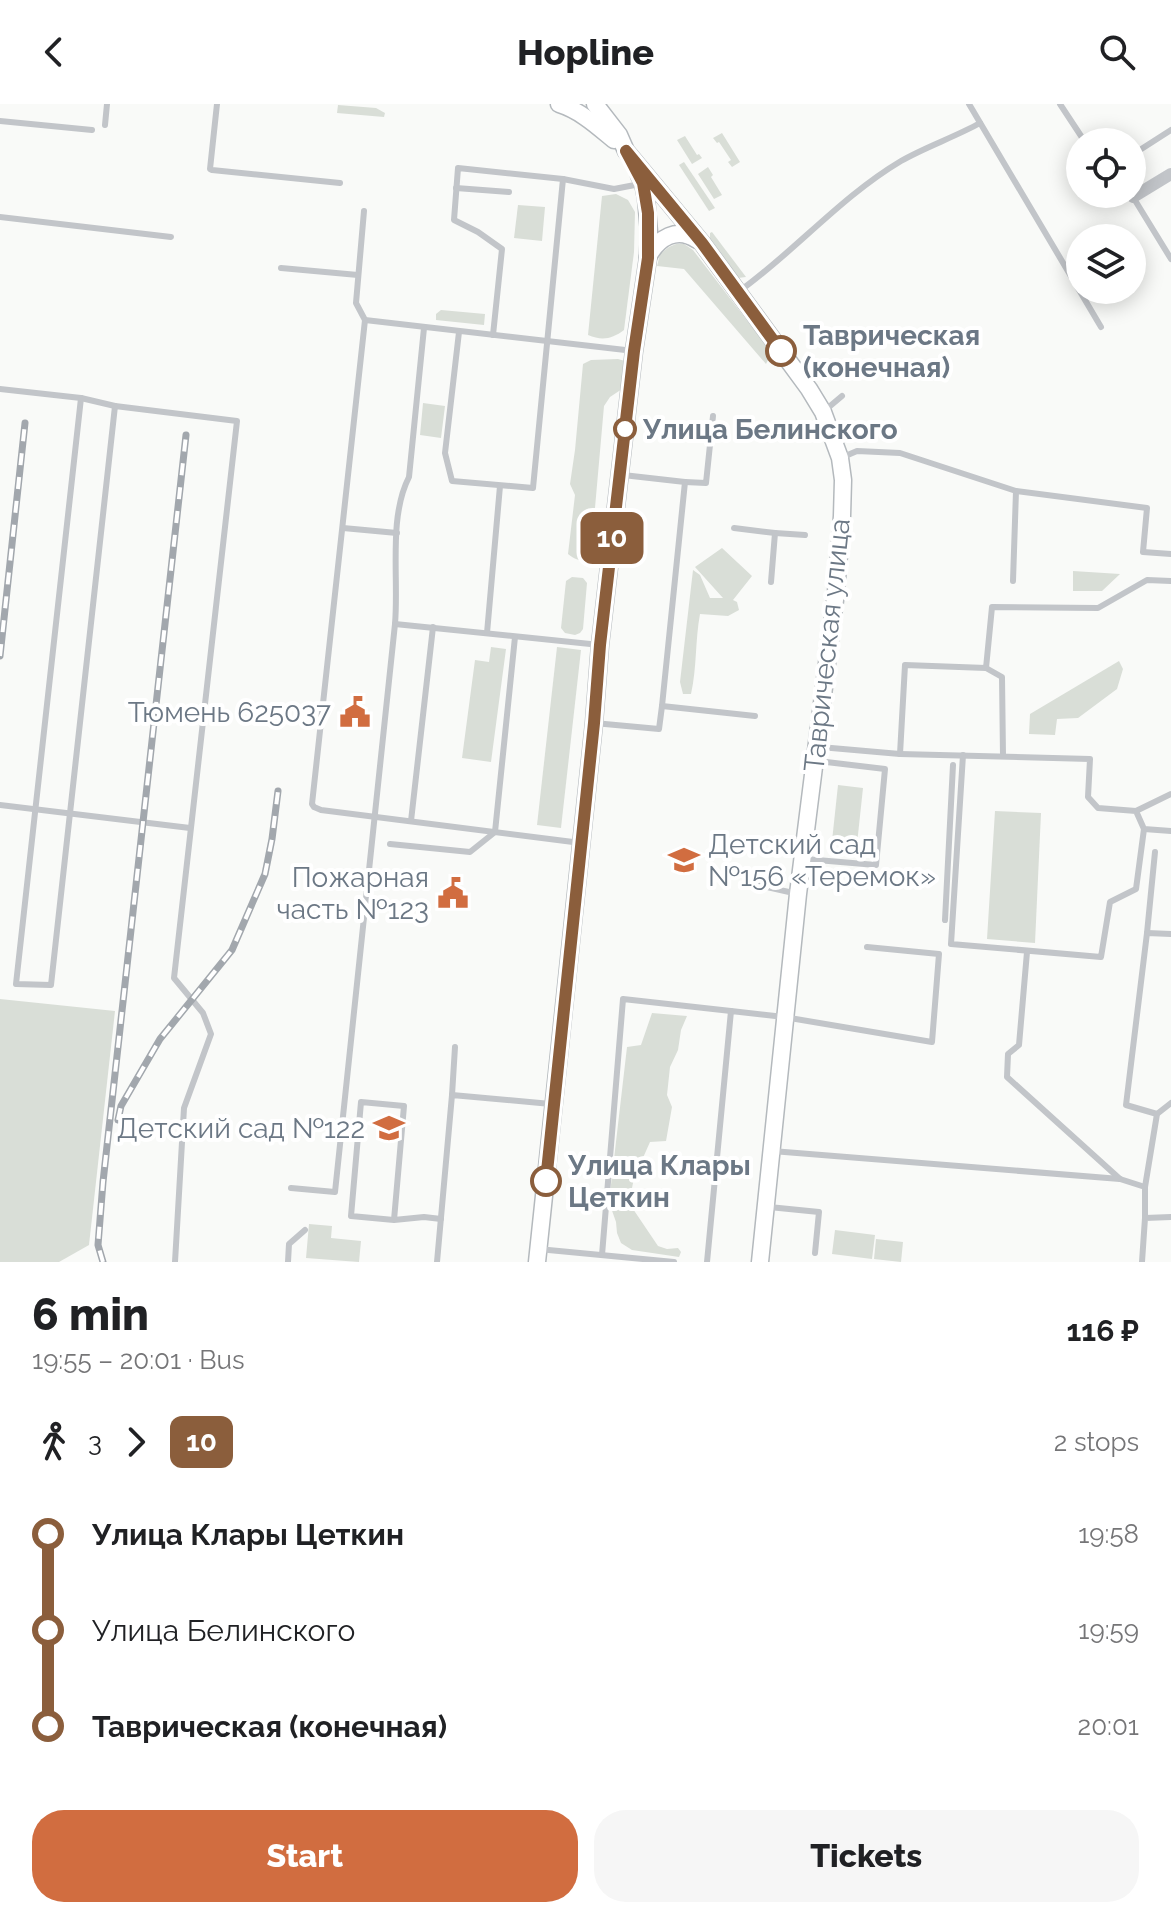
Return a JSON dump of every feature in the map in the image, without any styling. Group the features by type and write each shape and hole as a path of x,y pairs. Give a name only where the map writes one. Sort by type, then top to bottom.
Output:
{"street":[{"path":"538,1256 600,645 634,351 648,258 648,213 643,183 626,151 584,116 559,104"},
{"name":"Таврическая улица","path":"595,104 619,135 626,151 702,243 823,412 840,458 843,480 840,553 784,1017 760,1262"},
{"path":"1146,188 1171,174"},
{"path":"648,258 654,245 665,237 678,234 691,236 702,243"}],"lane":[{"path":"105,125 107,104"},
{"path":"217,104 210,169 340,183"},
{"path":"969,104 1101,327"},
{"path":"1060,104 1076,128"},
{"path":"0,121 92,130"},
{"path":"738,292 837,207 902,161 980,123"},
{"path":"1146,146 1171,130"},
{"path":"493,335 502,249 454,220 458,168 563,179 614,189 643,183"},
{"path":"459,332 445,453 452,481 533,488 563,179"},
{"path":"456,188 509,192"},
{"path":"1139,208 1171,259"},
{"path":"364,211 356,303 365,320 312,804 321,810 581,843"},
{"path":"0,217 171,237"},
{"path":"281,268 358,275"},
{"path":"365,320 634,351"},
{"path":"291,1188 335,1192 397,603 395,551 401,491 409,477 424,328"},
{"path":"0,389 237,421 174,978 203,1013 211,1034 184,1108 175,1262"},
{"path":"823,412 842,396"},
{"path":"81,398 16,984 51,985 115,406"},
{"path":"619,475 706,483 713,416"},
{"path":"840,458 857,451 900,453 1016,491 1147,508 1143,552 1171,554"},
{"path":"594,723 659,729 685,482"},
{"path":"487,633 500,486"},
{"path":"1013,581 1016,491"},
{"path":"343,528 397,533"},
{"path":"734,528 805,535"},
{"path":"771,582 775,533"},
{"path":"986,668 992,607 1098,608 1147,580 1171,581"},
{"path":"395,624 600,645"},
{"path":"411,821 433,627"},
{"path":"390,844 470,852 495,832 515,637"},
{"path":"900,754 905,665 986,668 1002,677 1003,756"},
{"path":"662,706 755,716"},
{"path":"815,754 1090,759 1088,797 1098,808 1136,811 1171,794"},
{"path":"802,859 876,865 885,769 815,754"},
{"path":"963,755 951,944 1101,957 1110,902 1136,889 1144,829 1136,811"},
{"path":"945,920 953,765"},
{"path":"0,805 190,828"},
{"path":"1144,829 1171,831"},
{"path":"1155,852 1126,1105 1157,1114"},
{"path":"753,884 798,894"},
{"path":"1147,933 1171,934"},
{"path":"602,1255 623,999 784,1017 932,1042 939,954 867,947"},
{"path":"1027,952 1019,1045 1008,1054 1007,1077 1120,1179"},
{"path":"707,1262 731,1011"},
{"path":"437,1262 455,1047"},
{"path":"452,1095 554,1104"},
{"path":"394,1220 404,1106 361,1102 351,1216 394,1220 441,1219"},
{"path":"1142,1262 1145,1187 1157,1114 1171,1103"},
{"path":"771,1151 1120,1179 1145,1187"},
{"path":"765,1207 819,1212 815,1253"},
{"path":"1145,1218 1171,1217"},
{"path":"288,1262 289,1244 305,1230"},
{"path":"538,1256 602,1255 674,1262"}],"shaded area":[{"path":"338,105 376,108 385,113 384,117 337,113"},
{"path":"722,133 740,162 732,167 728,162 731,160 713,138"},
{"path":"685,136 702,158 692,164 677,140"},
{"path":"684,162 715,208 709,211 679,165"},
{"path":"708,167 722,195 714,199 698,174"},
{"path":"616,194 628,200 635,212 634,252 624,330 611,337 598,338 588,335 602,196"},
{"path":"518,205 545,207 542,241 514,238"},
{"path":"712,232 746,277 738,278 710,242"},
{"path":"676,244 684,244 693,250 768,348 770,356 766,364 684,269 657,266 660,254"},
{"path":"441,310 485,314 484,325 436,320 436,314"},
{"path":"591,360 625,361 622,389 610,397 604,406 591,553 588,561 582,561 568,554 575,495 570,484 583,364"},
{"path":"423,403 445,406 441,438 420,435"},
{"path":"722,548 752,576 733,600 737,602 739,610 728,616 700,614 691,694 683,694 680,682 693,570 700,575 710,598 723,598 695,567"},
{"path":"1073,571 1120,574 1102,591 1073,591"},
{"path":"572,577 583,578 587,583 583,629 575,635 565,633 561,628 566,581"},
{"path":"491,647 506,649 491,762 462,758 475,660 489,662"},
{"path":"557,647 581,650 561,828 537,825"},
{"path":"1119,661 1123,669 1117,689 1078,718 1057,719 1055,735 1029,734 1030,714"},
{"path":"838,785 863,788 857,844 832,841"},
{"path":"995,811 1041,813 1035,943 987,939"},
{"path":"0,999 115,1011 89,1245 59,1262 0,1262"},
{"path":"652,1013 687,1016 670,1067 667,1095 672,1107 666,1141 650,1142 634,1178 629,1203 658,1246 678,1248 681,1252 679,1257 632,1250 621,1243 609,1202 627,1047 641,1045"},
{"path":"309,1224 332,1226 331,1238 361,1241 359,1262 306,1258"},
{"path":"835,1230 875,1235 872,1259 832,1254"},
{"path":"876,1239 903,1242 901,1262 874,1259"}],"railway":[{"path":"0,656 25,423"},
{"path":"103,1262 98,1245 103,1182 186,435"},
{"path":"118,1120 121,1106 160,1039 232,950 265,874 278,791"}],"bus line":[{"name":"10","path":"546,1181 600,645 634,351 648,258 648,213 643,183 626,151 702,243 781,351"}],"place":[{"name":"Таврическая (конечная)","path":"781,351"},
{"name":"Улица Белинского","path":"625,429"},
{"name":"Тюмень 625037","path":"355,712"},
{"name":"Детский сад №156 «Теремок»","path":"684,860"},
{"name":"Пожарная часть №123","path":"453,893"},
{"name":"Детский сад №122","path":"389,1128"},
{"name":"Улица Клары Цеткин","path":"546,1181"}]}
